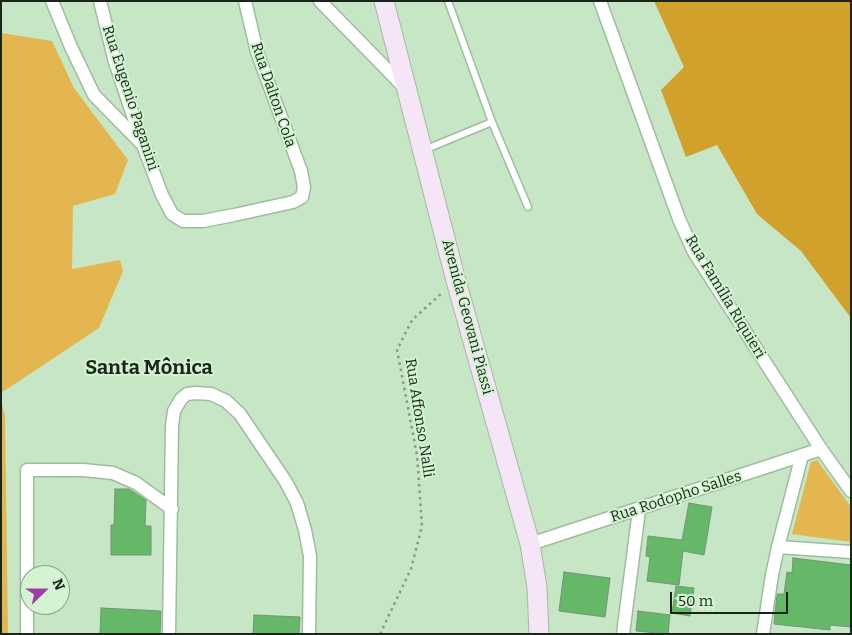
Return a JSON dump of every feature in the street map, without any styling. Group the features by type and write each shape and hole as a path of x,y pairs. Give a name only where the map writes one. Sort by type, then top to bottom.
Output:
{"main road":[{"name":"Avenida Geovani Piassi","path":"384,1 456,280 530,544 537,587 539,634"}],"street":[{"path":"52,1 70,47 94,95 143,145"},
{"name":"Rua Eugenio Paganini","path":"100,1 115,62 143,145 162,195 172,214 183,221 203,221 293,202 302,197 304,187"},
{"name":"Rua Dalton Cola","path":"245,1 257,52 304,187"},
{"path":"320,1 407,91"},
{"name":"Rua Família Riquieri","path":"600,1 679,219 694,252 821,449 851,491"},
{"path":"169,634 172,426 174,411 181,399 187,394 196,392 211,394 226,401 240,414 286,482 297,503 310,556 309,634"},
{"name":"Rua Rodopho Salles","path":"530,544 639,510 821,449"},
{"path":"764,634 772,574 802,455"},
{"path":"26,634 27,470 83,470 113,473 136,483 172,509"},
{"path":"623,634 639,510"},
{"path":"778,547 851,552"}],"lane":[{"path":"448,1 492,122 528,207"},
{"path":"422,151 492,122"}],"path":[{"name":"Rua Affonso Nalli","path":"380,634 411,569 422,526 417,455 397,350 412,320 456,280"}],"shaded area":[{"path":"654,1 851,1 851,318 801,251 757,214 717,145 686,157 661,90 684,67"},
{"path":"1,33 52,41 74,88 128,160 115,194 73,206 72,269 120,260 123,271 99,328 1,393"},
{"path":"1,400 5,416 8,634 1,634"},
{"path":"817,460 851,507 851,542 792,534 811,462"}],"building":[{"path":"115,489 129,489 146,500 145,526 151,526 151,555 111,555 111,525 114,525"},
{"path":"689,503 712,507 704,555 683,551 679,585 647,581 650,557 646,556 648,536 682,540"},
{"path":"793,558 851,565 851,627 830,625 830,630 774,624 777,594 784,594 787,572 792,573"},
{"path":"564,572 610,578 605,617 559,611"},
{"path":"676,586 694,588 690,616 672,613"},
{"path":"101,608 161,611 160,634 100,634"},
{"path":"638,611 670,615 668,634 636,631"},
{"path":"254,615 300,617 299,634 253,634"}],"district":[{"name":"Santa Mônica","path":"149,368"}]}
